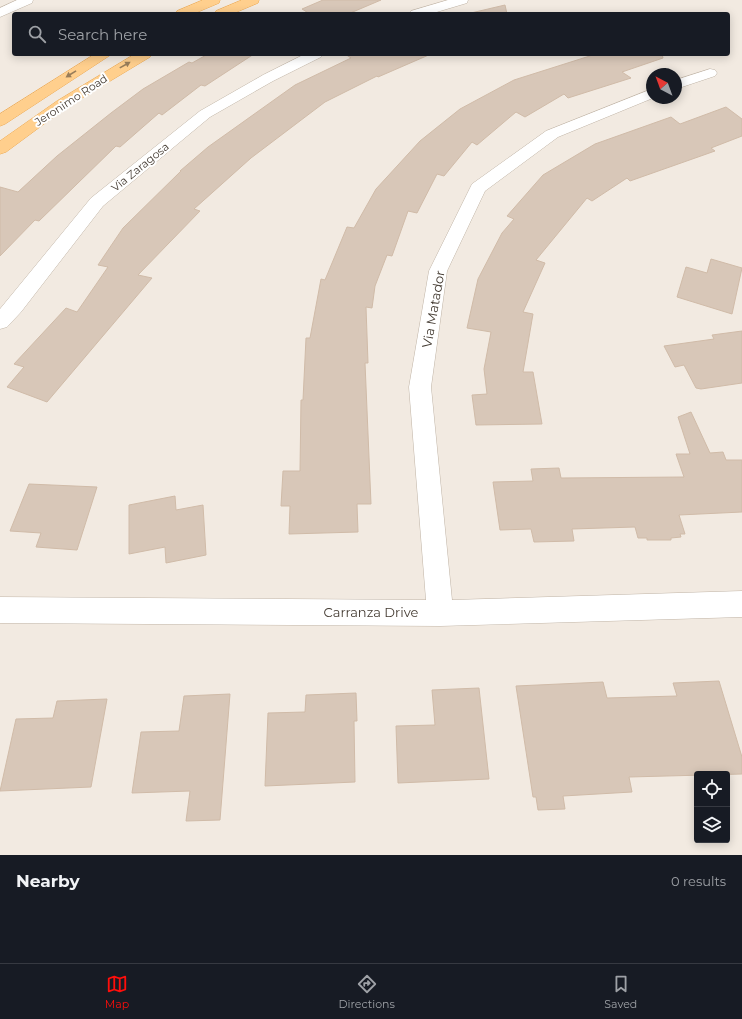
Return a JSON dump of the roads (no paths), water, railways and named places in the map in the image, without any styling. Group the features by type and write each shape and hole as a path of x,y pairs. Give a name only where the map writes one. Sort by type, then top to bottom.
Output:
{"main road":[{"path":"187,12 214,0"},
{"path":"226,12 253,0"},
{"name":"Jeronimo Road","path":"0,121 102,56"},
{"name":"Jeronimo Road","path":"0,150 62,104 142,56"}],"street":[{"path":"0,13 27,0"},
{"path":"423,12 462,0"},
{"name":"Via Zaragosa","path":"0,322 14,307 97,202 205,114 268,78 312,56"},
{"path":"682,83 710,73"},
{"name":"Via Matador","path":"440,613 420,387 438,271 478,188 552,134 646,95"},
{"name":"Carranza Drive","path":"0,610 440,613 742,604"}]}
